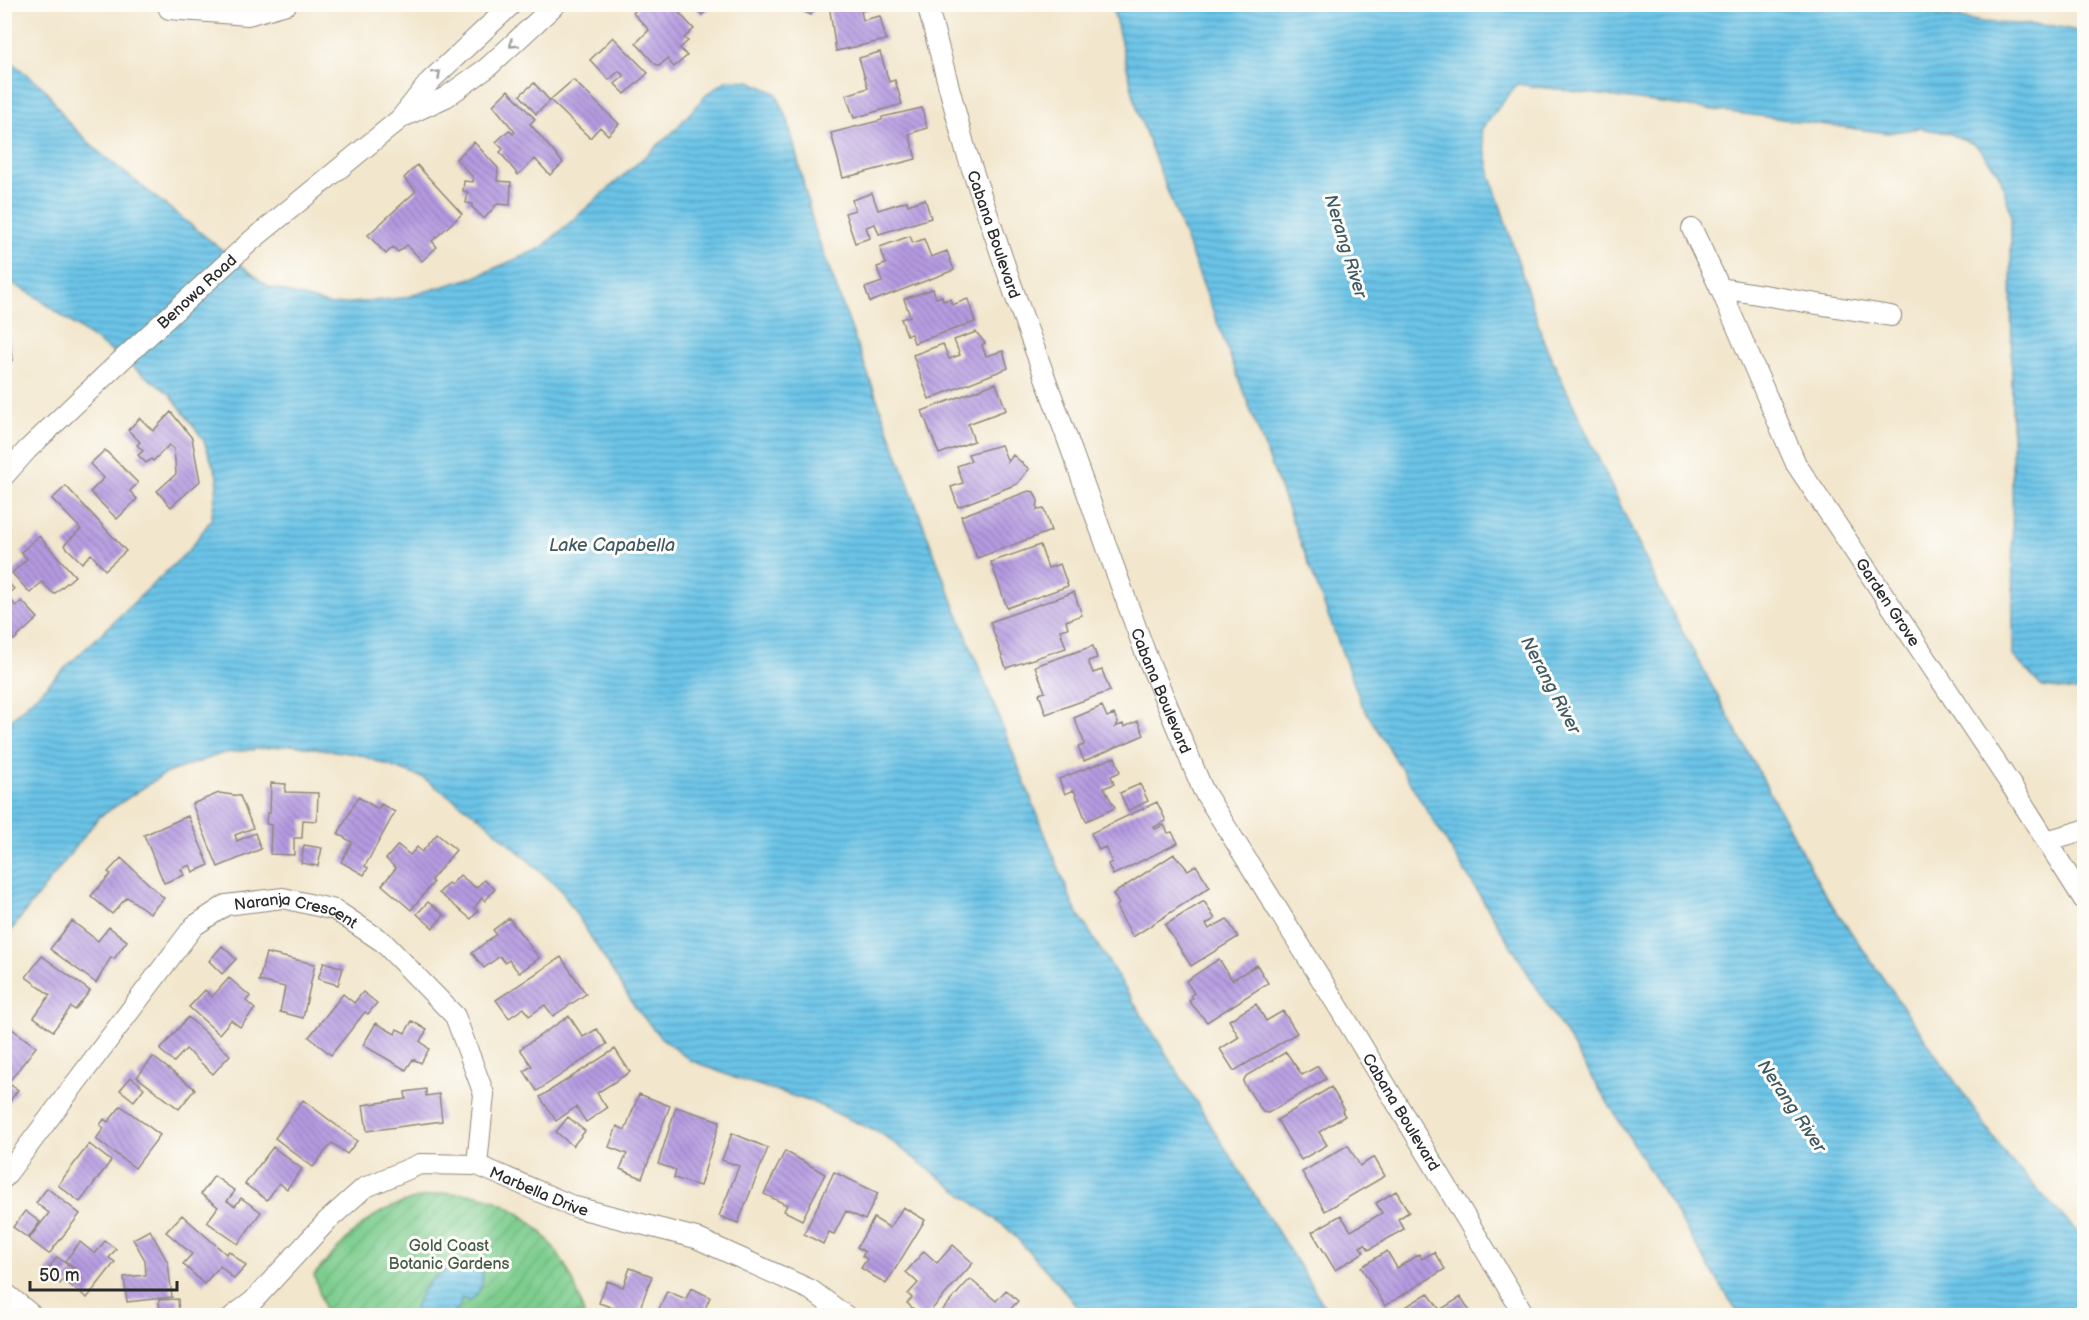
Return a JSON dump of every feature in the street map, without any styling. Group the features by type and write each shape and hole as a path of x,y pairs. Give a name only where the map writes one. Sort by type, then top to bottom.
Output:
{"street":[{"path":"169,7 248,15 287,4"},
{"path":"483,29 493,4"},
{"name":"Benowa Road","path":"4,476 27,450 113,368 252,240 400,119 430,81 512,4"},
{"name":"Benowa Road","path":"400,119 446,97 487,68 556,4"},
{"name":"Cabana Boulevard","path":"927,4 965,148 1015,295 1145,652 1203,790 1341,1011 1525,1316"},
{"name":"Garden Grove","path":"1692,229 1796,464 2085,900"},
{"path":"1720,288 1891,316"},
{"path":"2046,841 2085,830"},
{"name":"Naranja Crescent","path":"4,1178 194,926 226,905 283,898 335,910 383,942 455,1016 484,1094 477,1164"},
{"name":"Marbella Drive","path":"233,1316 253,1301 327,1221 364,1188 420,1164 477,1164 575,1207 696,1238 811,1290 846,1316"},
{"path":"4,1292 33,1316"}],"green space":[{"name":"Gold Coast Botanic Gardens","path":"447,1193 479,1195 500,1202 534,1225 548,1240 570,1275 584,1315 326,1315 314,1275 344,1242 371,1218 386,1209 403,1202"}],"water":[{"name":"Nerang River","path":"1112,5 1877,5 1983,22 2054,26 2084,32 2084,692 2042,687 2013,656 2011,213 1999,173 1976,145 1948,133 1920,128 1887,133 1517,84 1481,130 1491,177 1544,342 1659,588 1826,896 2008,1158 2084,1239 2084,1315 1739,1315 1362,705 1138,113"},
{"name":"Lake Capabella","path":"5,57 45,89 67,121 100,153 269,287 331,305 403,298 475,277 541,248 675,130 706,95 727,80 750,81 776,93 788,120 814,227 933,551 1074,907 1330,1315 1083,1315 1058,1283 1008,1229 883,1135 812,1102 735,1078 690,1060 660,1037 635,1007 561,890 482,819 423,778 357,754 292,745 224,753 164,774 99,817 5,938 5,725 189,550 211,520 218,478 203,439 170,394 32,294 5,280"},
{"path":"466,1260 481,1266 482,1285 474,1297 470,1301 461,1298 460,1306 452,1315 413,1315 420,1295 429,1282 460,1261"}],"building":[{"path":"636,4 671,4 694,29 684,38 688,41 680,48 687,56 674,67 667,59 659,66 655,64 636,43 649,30 633,13 639,7"},
{"path":"687,4 713,4 702,15 693,5 689,8"},
{"path":"829,4 880,4 880,7 861,11 863,20 880,16 886,40 836,51"},
{"path":"790,5 816,5 811,15"},
{"path":"613,37 648,73 625,94 615,84 624,76 619,71 609,80 590,60"},
{"path":"880,52 889,82 895,80 902,104 854,118 846,95 868,88 859,58"},
{"path":"573,80 619,124 608,135 600,127 590,138 550,100"},
{"path":"534,83 550,101 536,114 520,95"},
{"path":"508,90 535,119 530,124 563,163 550,175 535,159 518,175 500,152 503,149 496,142 509,130 513,134 515,132 493,105"},
{"path":"922,108 927,128 909,134 916,159 843,178 831,133 882,120 882,117"},
{"path":"474,142 498,168 497,181 511,182 510,205 497,204 484,219 472,207 472,204 466,203 468,192 463,191 464,181 473,182 473,177 456,159"},
{"path":"417,165 462,214 432,241 437,247 422,261 407,245 398,252 393,247 386,254 368,235 416,191 404,178"},
{"path":"872,193 878,210 907,201 908,205 925,199 931,218 879,234 875,224 866,227 870,238 855,243 845,213 855,210 852,200"},
{"path":"910,236 913,243 924,239 931,257 947,251 954,270 870,302 865,288 882,282 877,267 886,264 880,247"},
{"path":"933,289 936,298 942,296 943,301 950,299 952,305 968,299 975,322 914,343 911,334 907,335 901,319 910,316 904,299"},
{"path":"8,332 12,360 4,361 4,333"},
{"path":"976,332 985,343 982,345 986,356 1003,351 1008,368 929,399 913,355 943,344 949,359 960,355 954,340"},
{"path":"996,383 1006,410 968,424 974,441 939,454 922,411"},
{"path":"171,412 192,438 200,481 171,507 157,491 176,474 174,449 169,445 153,461 151,459 146,463 138,455 143,451 137,445 140,442 128,430 140,418 153,431"},
{"path":"1001,445 1008,462 1013,455 1029,469 1017,484 958,507 951,487 963,483 957,466 971,461 968,454"},
{"path":"105,450 138,483 130,491 137,499 117,519 90,492 104,478 90,464"},
{"path":"66,486 126,551 105,570 91,554 82,563 64,545 81,529 52,499"},
{"path":"1029,491 1034,492 1038,501 1037,510 1044,509 1051,531 977,558 961,516"},
{"path":"39,536 75,576 54,594 42,582 30,593 12,573 27,559 21,552"},
{"path":"1040,545 1048,568 1060,564 1068,586 1007,608 991,562"},
{"path":"4,579 14,589 4,597"},
{"path":"1074,592 1082,615 1066,621 1068,628 1060,630 1066,648 1006,668 990,622"},
{"path":"8,597 16,606 22,601 38,618 14,640 4,630 4,600"},
{"path":"1093,646 1097,658 1088,661 1093,673 1102,670 1110,691 1046,714 1039,694 1045,692 1035,666"},
{"path":"1102,706 1107,717 1114,714 1118,723 1115,727 1123,724 1124,727 1138,721 1144,735 1084,761 1078,747 1084,745 1083,739 1074,718"},
{"path":"1115,757 1120,772 1111,776 1114,784 1104,788 1115,808 1086,821 1074,790 1065,794 1059,779"},
{"path":"271,783 286,784 285,792 318,793 317,821 303,820 302,838 294,838 294,855 270,854 271,825 266,824 267,813 270,813"},
{"path":"1140,784 1148,801 1128,811 1120,793"},
{"path":"219,793 240,796 253,828 235,835 237,841 255,833 261,849 218,867 192,804"},
{"path":"358,797 378,809 381,804 395,812 365,866 368,868 364,875 341,862 352,842 338,834"},
{"path":"1157,802 1166,821 1154,827 1155,829 1164,825 1168,833 1172,832 1178,843 1113,875 1108,864 1112,862 1105,847 1099,850 1091,833"},
{"path":"188,816 209,865 193,872 190,865 181,869 184,875 164,883 144,835"},
{"path":"437,834 456,850 431,880 433,883 411,910 382,885 396,868 386,859 398,845 410,855 417,847 422,852"},
{"path":"304,845 322,848 318,866 301,863"},
{"path":"1174,854 1188,870 1196,865 1210,887 1133,937 1116,907 1119,904 1113,894"},
{"path":"121,858 164,898 150,913 127,897 112,914 91,896 111,874 108,872"},
{"path":"460,875 476,888 484,880 495,889 485,901 482,898 474,908 478,911 471,919 439,893"},
{"path":"1204,901 1215,919 1206,924 1209,929 1227,919 1238,937 1191,966 1165,925"},
{"path":"428,902 444,915 433,928 417,914"},
{"path":"509,918 539,958 519,973 509,960 505,963 500,956 484,968 472,953 496,934 493,930"},
{"path":"72,921 98,941 109,927 127,941 114,959 111,957 96,983 50,949"},
{"path":"222,946 236,959 222,974 209,961"},
{"path":"266,953 315,964 303,1018 280,1012 285,987 259,981"},
{"path":"42,956 90,991 75,1010 71,1007 53,1031 34,1017 50,995 26,977"},
{"path":"561,957 586,994 553,1016 545,1005 529,1016 524,1008 509,1018 496,1000"},
{"path":"1219,959 1232,980 1257,965 1268,983 1207,1022 1189,1001 1193,998 1191,995 1194,993 1186,981"},
{"path":"324,962 343,968 338,985 318,979"},
{"path":"229,978 250,996 246,1001 255,1009 240,1027 231,1020 219,1034 189,1007 205,990 212,997"},
{"path":"363,992 377,1003 368,1014 365,1012 331,1055 309,1037 343,994 354,1003"},
{"path":"1256,1004 1266,1021 1283,1011 1297,1033 1234,1071 1220,1049 1239,1037 1229,1020"},
{"path":"569,1016 583,1037 597,1029 607,1044 537,1091 524,1071 532,1066 520,1049"},
{"path":"188,1017 230,1055 213,1074 186,1049 174,1062 160,1050"},
{"path":"412,1021 427,1030 420,1041 429,1049 421,1063 413,1059 406,1070 363,1045 376,1023 395,1034 397,1029 405,1033"},
{"path":"4,1023 36,1047 8,1083 18,1090 6,1106"},
{"path":"615,1049 630,1072 597,1093 607,1108 586,1122 576,1107 556,1121 540,1097"},
{"path":"1286,1052 1302,1075 1318,1066 1326,1079 1268,1113 1263,1112 1243,1082 1246,1076"},
{"path":"153,1057 195,1089 179,1109 137,1077"},
{"path":"131,1077 144,1088 134,1101 120,1090"},
{"path":"1331,1087 1344,1109 1342,1111 1345,1116 1319,1132 1327,1145 1301,1160 1277,1120"},
{"path":"426,1089 426,1096 439,1094 442,1121 367,1131 363,1105 406,1099 405,1092"},
{"path":"639,1094 670,1106 642,1178 620,1169 627,1154 609,1147 617,1126 625,1130"},
{"path":"303,1100 357,1141 347,1154 332,1143 313,1167 275,1138"},
{"path":"121,1106 160,1135 135,1168 96,1139 104,1128 100,1125 104,1119 108,1122"},
{"path":"676,1107 720,1121 700,1186 674,1178 676,1170 658,1164"},
{"path":"568,1117 585,1131 573,1146 556,1132"},
{"path":"732,1133 768,1148 738,1223 719,1216 739,1166 722,1160"},
{"path":"89,1144 111,1161 80,1202 58,1185"},
{"path":"1348,1145 1360,1166 1374,1157 1385,1176 1325,1211 1302,1172"},
{"path":"273,1147 302,1169 287,1189 279,1183 267,1200 245,1184"},
{"path":"785,1151 825,1174 802,1220 784,1211 787,1205 764,1194"},
{"path":"834,1172 878,1193 865,1220 846,1211 834,1234 829,1232 823,1244 804,1234"},
{"path":"214,1176 235,1191 227,1201 235,1206 241,1198 261,1212 238,1244 207,1222 218,1207 201,1194"},
{"path":"47,1188 80,1214 49,1254 29,1239 49,1213 36,1203"},
{"path":"1396,1191 1409,1212 1398,1219 1404,1229 1369,1250 1365,1244 1360,1247 1364,1252 1335,1270 1312,1232 1341,1215 1351,1231 1382,1213 1376,1203"},
{"path":"903,1207 925,1220 886,1284 861,1268 867,1259 862,1256 865,1252 857,1247 874,1218 890,1228"},
{"path":"25,1211 40,1222 28,1238 13,1227"},
{"path":"182,1215 226,1254 229,1251 246,1266 234,1279 220,1266 204,1284 183,1264 192,1254 166,1232"},
{"path":"150,1230 168,1263 172,1297 127,1302 124,1277 146,1275 145,1260 133,1239"},
{"path":"105,1241 116,1249 109,1258 115,1262 87,1298 65,1281 75,1268 65,1261 80,1242 95,1254"},
{"path":"953,1245 973,1263 926,1316 921,1316 907,1303 912,1298 908,1294 918,1283 906,1272 924,1251 937,1263"},
{"path":"1387,1251 1397,1268 1419,1254 1422,1259 1434,1252 1445,1269 1385,1306 1361,1267"},
{"path":"57,1257 72,1268 60,1284 45,1273"},
{"path":"630,1268 652,1276 637,1316 614,1316 616,1309 599,1303 607,1281 623,1287"},
{"path":"970,1279 996,1301 1006,1290 1018,1301 1007,1313 1005,1311 1000,1316 937,1316"},
{"path":"691,1288 710,1297 702,1316 656,1316 667,1291 686,1299"},
{"path":"1428,1293 1440,1310 1461,1297 1473,1316 1398,1316 1396,1313"},
{"path":"178,1299 179,1316 160,1316 159,1300"}]}
